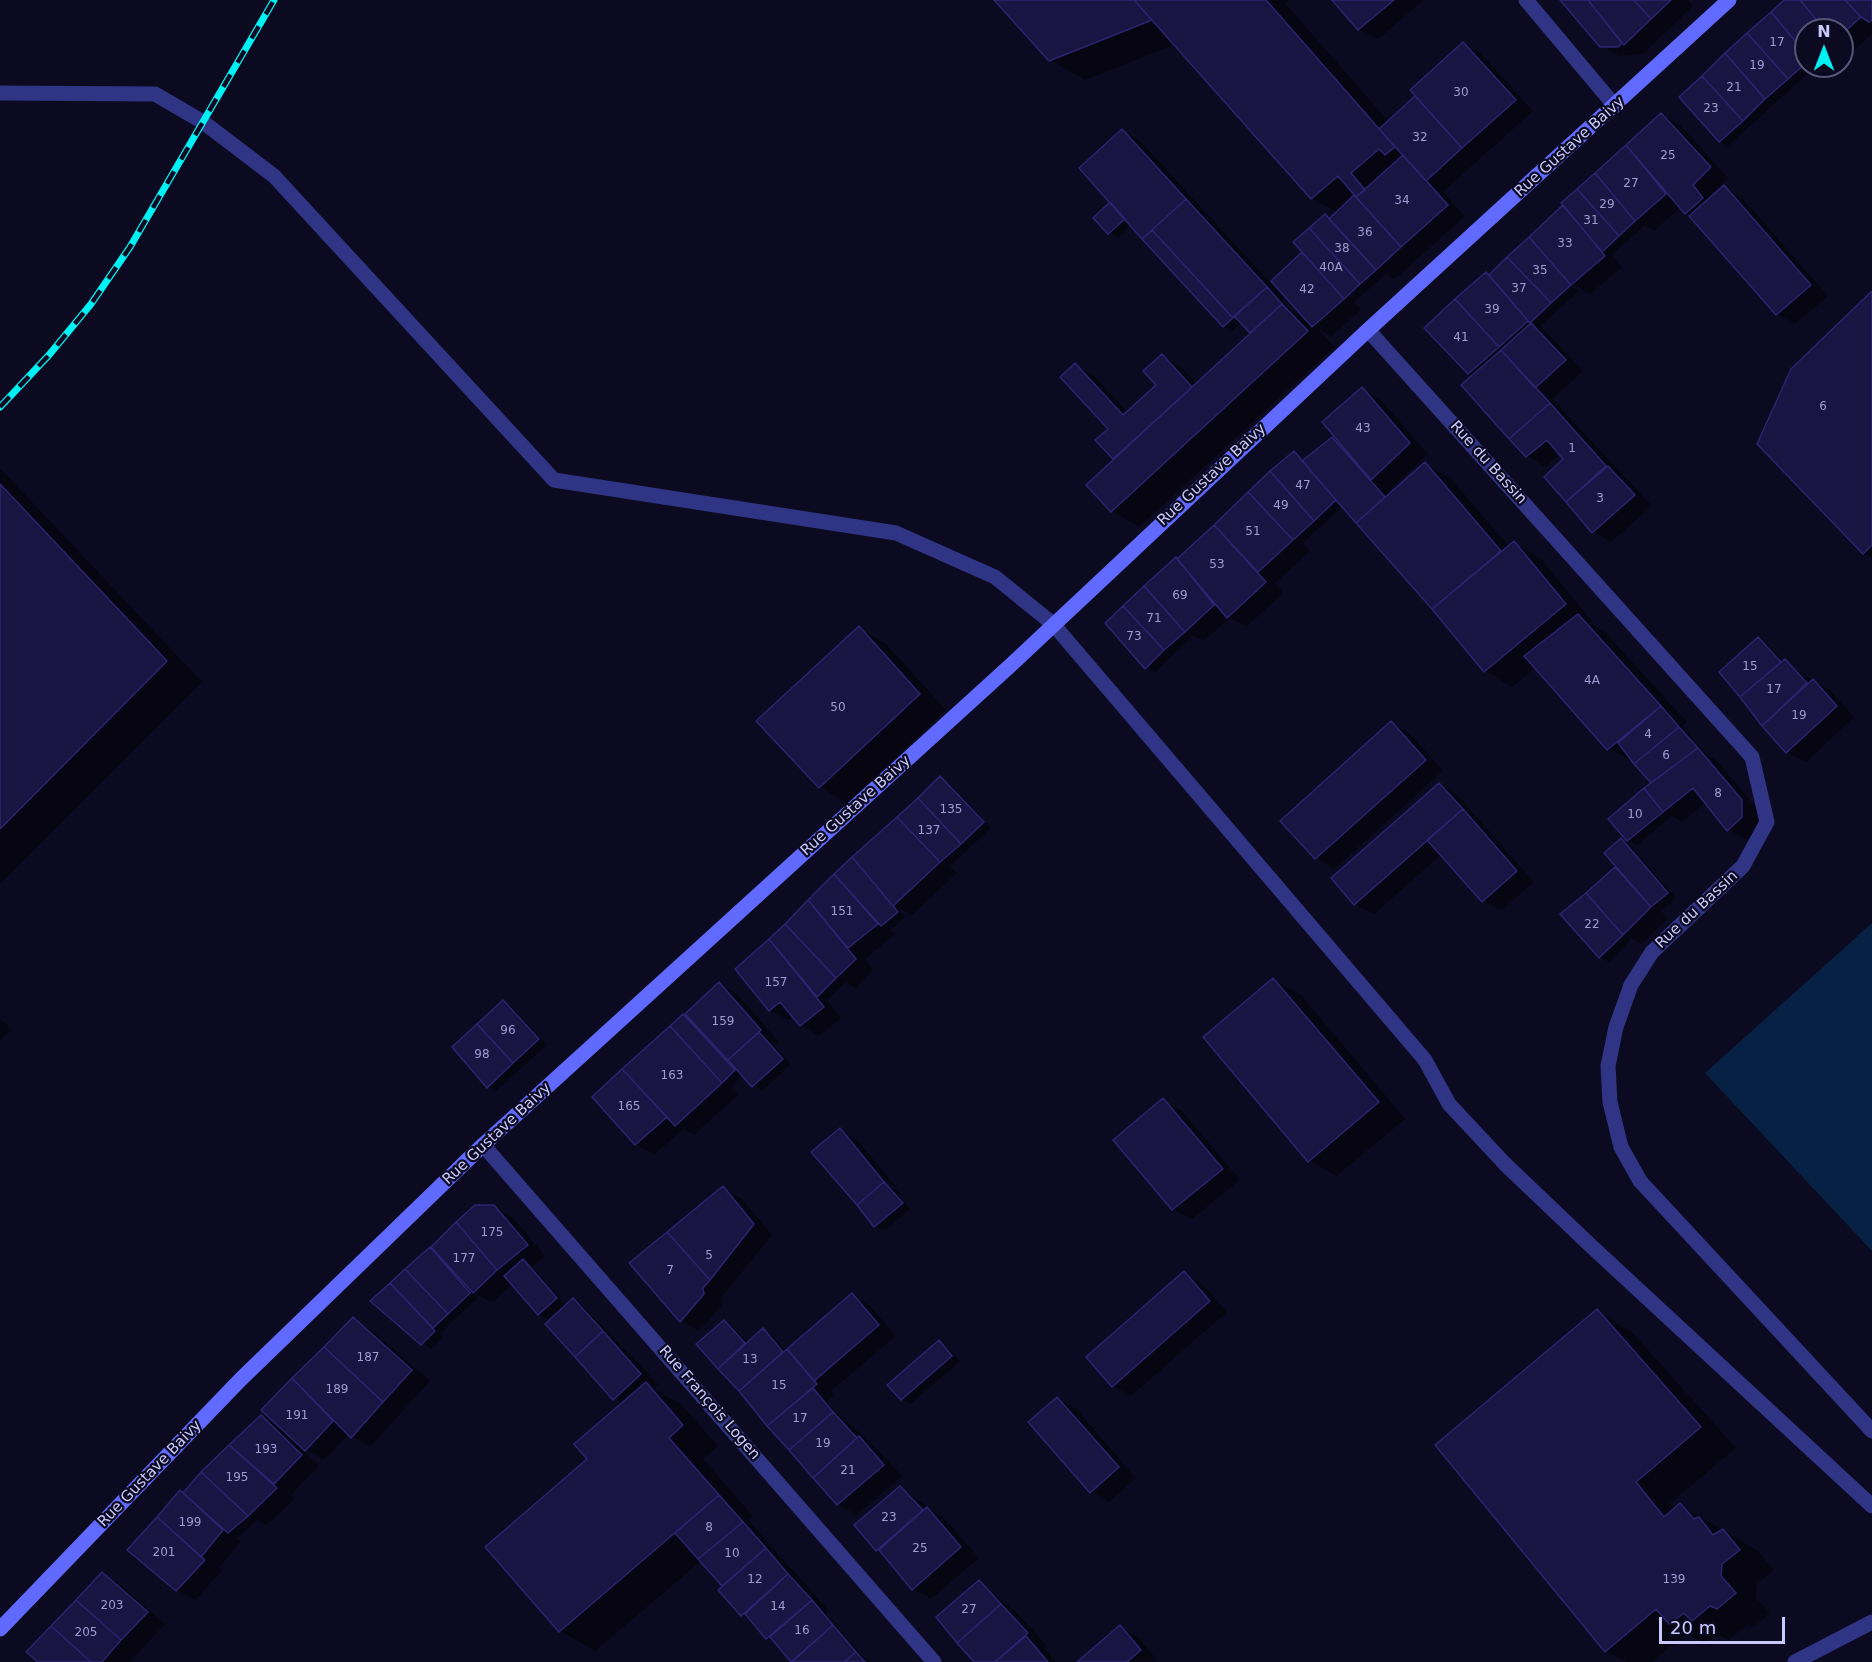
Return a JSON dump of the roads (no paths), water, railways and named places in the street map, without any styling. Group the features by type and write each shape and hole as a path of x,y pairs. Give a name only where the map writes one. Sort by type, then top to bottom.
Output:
{"street":[{"path":"1526,0 1615,106"},
{"name":"Rue Gustave Baivy","path":"0,1629 241,1379 483,1145 1053,624 1368,330 1729,0"},
{"path":"0,93 155,94 203,122 274,176 554,480 896,533 995,577 1053,624 1425,1060 1449,1104 1505,1164 1864,1502 1872,1506"},
{"name":"Rue du Bassin","path":"1368,330 1752,757 1767,822 1743,866 1652,952 1631,986 1616,1027 1608,1066 1610,1102 1621,1147 1640,1181 1872,1431"},
{"name":"Rue François Logen","path":"483,1145 934,1662"},
{"path":"1795,1662 1872,1622"}],"water":[{"path":"1872,923 1872,1251 1705,1073"}],"railway":[{"path":"0,407 49,355 91,304 130,247 274,0"}]}
